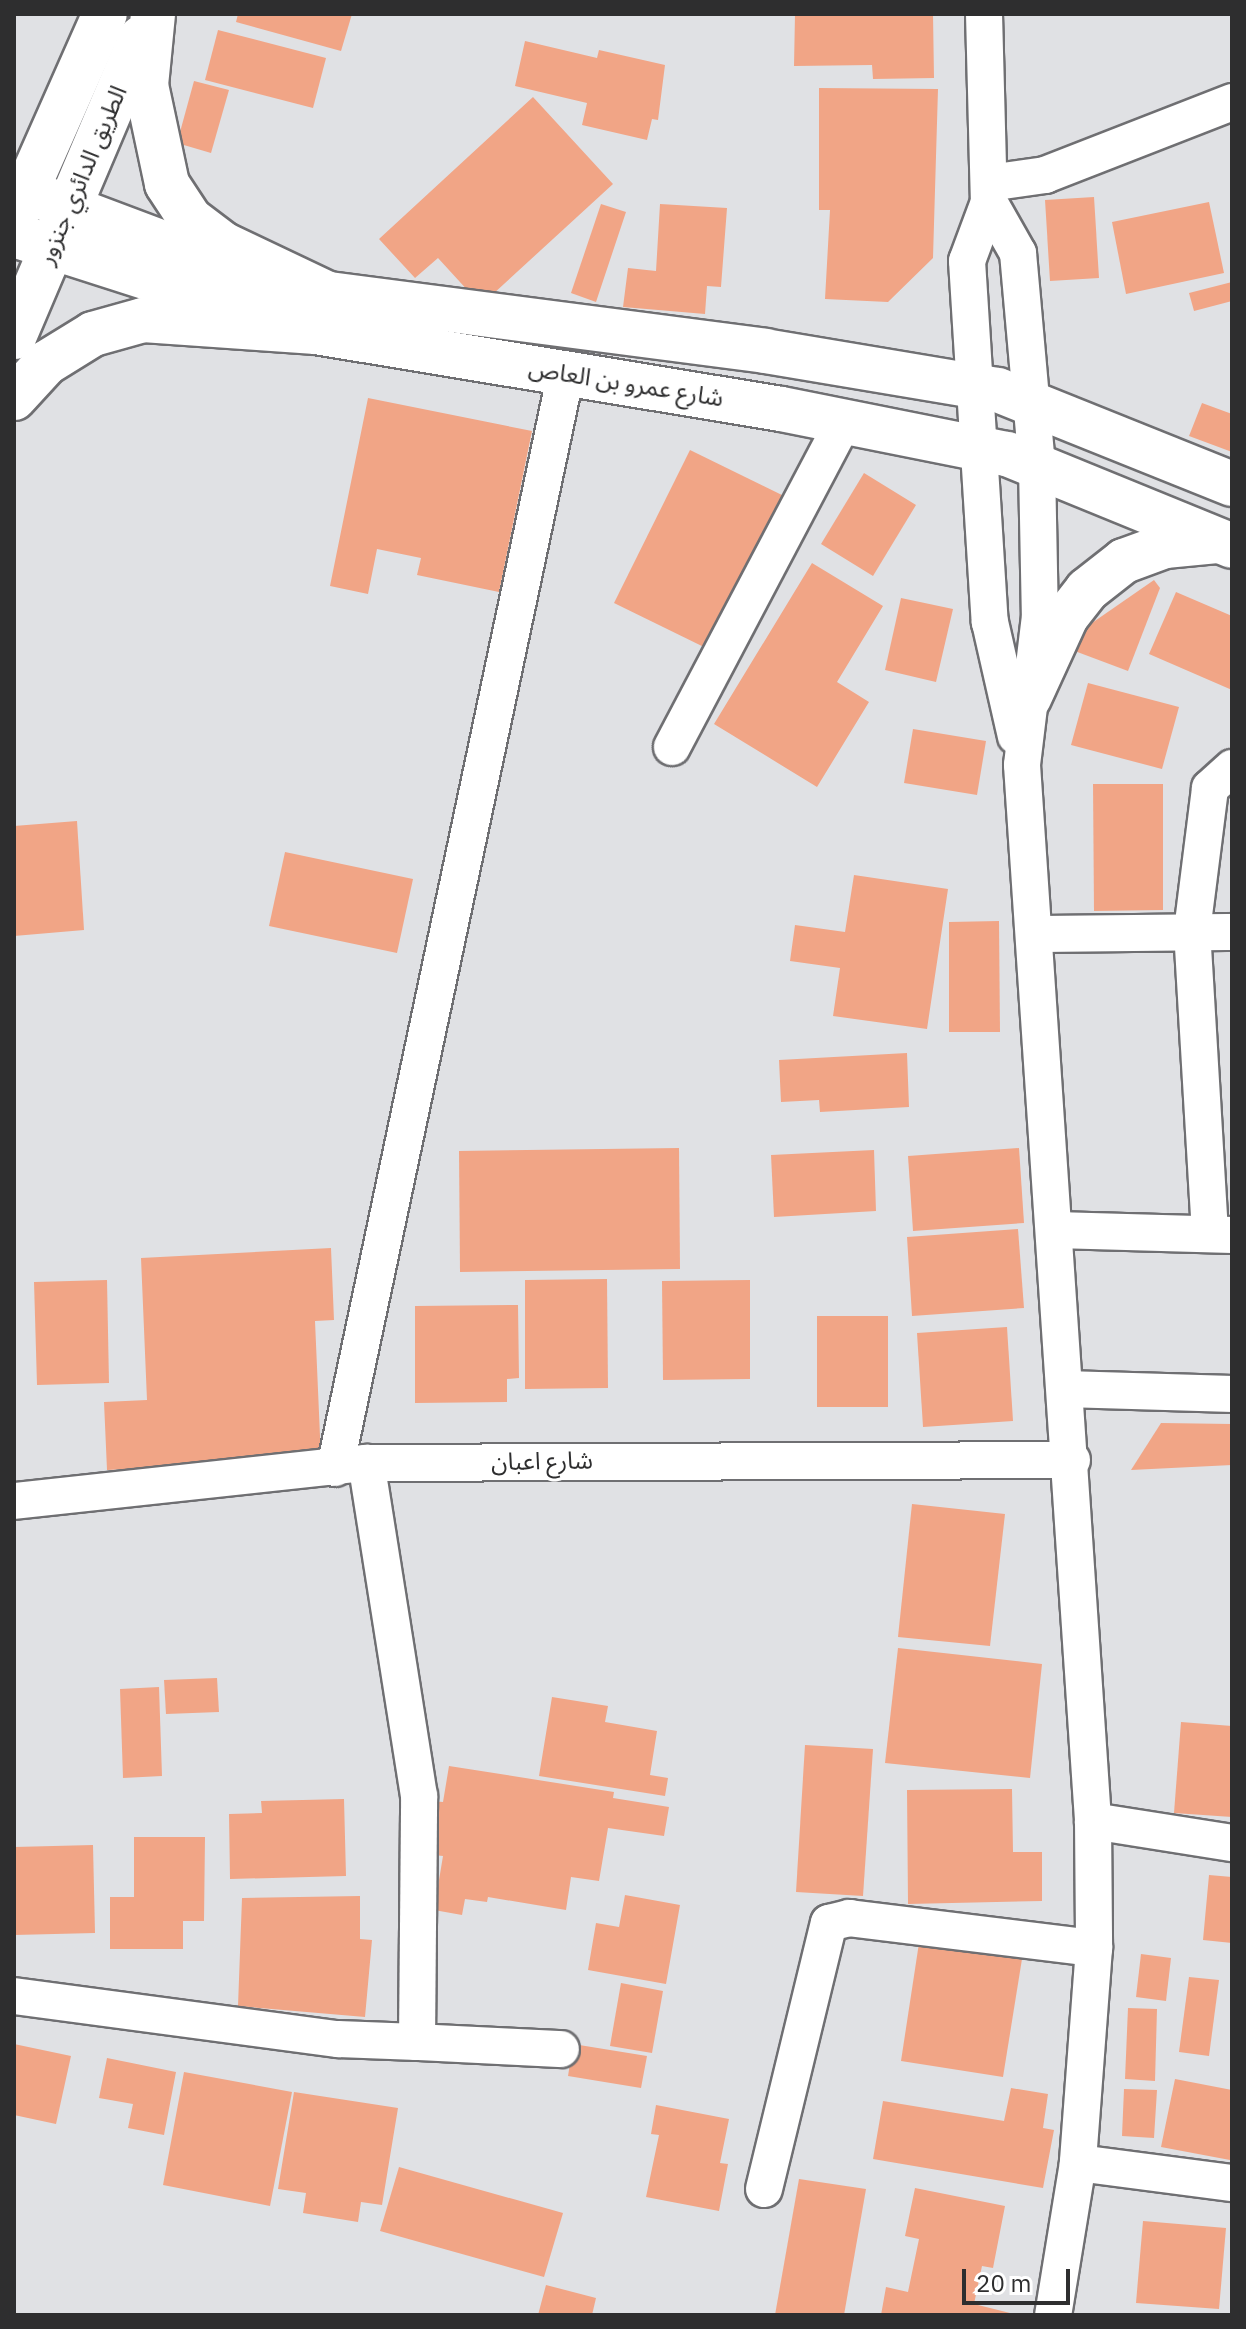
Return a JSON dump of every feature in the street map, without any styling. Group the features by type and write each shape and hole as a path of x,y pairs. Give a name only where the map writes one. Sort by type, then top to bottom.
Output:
{"street":[{"name":"الطريق الدائري جنزور","path":"18,199 105,14"},
{"name":"الطريق الدائري جنزور","path":"14,337 43,231 152,14"},
{"path":"152,14 146,85 167,184 190,219 322,313"},
{"path":"984,14 989,193 967,261 982,448 990,622 1022,765 1036,934 1093,1821 1094,1948 1078,2163 1053,2315"},
{"path":"989,193 1045,175 1232,102"},
{"path":"989,193 1018,253 1037,466 1040,616 1022,765"},
{"name":"شارع عمرو بن العاص","path":"18,199 43,231 322,313 566,373 982,448 1037,466 1225,543"},
{"path":"14,398 46,363 93,334 143,320 322,313 765,351 976,386 1232,484"},
{"path":"417,2042 419,1796 351,1466 566,373"},
{"path":"672,747 844,421"},
{"path":"1029,698 1066,617 1087,590 1124,561 1151,551 1225,543"},
{"path":"1056,1230 1221,1234 1192,931 1210,788 1232,768"},
{"path":"1036,934 1232,932"},
{"path":"1066,1389 1232,1394"},
{"name":"شارع اعبان","path":"14,1501 351,1466 1072,1460"},
{"path":"1093,1821 1232,1843"},
{"path":"764,2189 829,1923 849,1918 1094,1948"},
{"path":"14,1996 338,2039 561,2049"},
{"path":"1078,2163 1232,2183"}],"building":[{"path":"238,14 352,14 341,51 236,22"},
{"path":"795,14 933,14 934,78 873,79 872,65 794,66"},
{"path":"218,30 326,58 313,108 205,80"},
{"path":"525,41 597,58 599,50 665,65 658,120 652,119 647,140 582,125 587,103 515,86"},
{"path":"194,81 229,90 211,153 177,143"},
{"path":"819,88 938,89 933,258 888,302 825,299 830,210 819,210"},
{"path":"533,97 613,184 481,305 438,258 415,278 379,239"},
{"path":"1094,197 1099,278 1050,281 1045,200"},
{"path":"1209,202 1224,273 1126,294 1112,222"},
{"path":"601,204 626,212 596,302 571,293"},
{"path":"660,204 727,208 721,287 707,286 705,314 623,307 628,268 656,271"},
{"path":"1232,282 1232,301 1194,311 1189,293"},
{"path":"368,398 532,431 499,592 417,575 421,558 377,549 368,594 330,586"},
{"path":"1202,403 1232,414 1232,452 1189,436"},
{"path":"690,450 786,497 710,650 614,603"},
{"path":"864,473 916,505 873,576 821,544"},
{"path":"812,563 883,606 837,682 869,702 817,787 714,724"},
{"path":"1154,580 1160,588 1128,671 1072,650 1066,641"},
{"path":"1176,592 1232,616 1232,690 1149,654"},
{"path":"901,598 953,609 936,682 885,670"},
{"path":"1088,683 1179,707 1162,769 1071,745"},
{"path":"913,729 986,741 977,795 904,783"},
{"path":"1093,784 1163,784 1163,910 1094,911"},
{"path":"77,821 84,930 14,936 14,826"},
{"path":"285,852 413,879 397,953 269,926"},
{"path":"854,875 948,889 927,1029 833,1016 840,968 790,961 795,925 845,932"},
{"path":"999,921 1000,1032 949,1032 949,922"},
{"path":"907,1053 909,1107 820,1112 819,1100 781,1102 779,1060"},
{"path":"679,1148 680,1269 460,1272 459,1151"},
{"path":"1019,1148 1024,1223 913,1231 908,1156"},
{"path":"874,1150 876,1211 774,1217 771,1155"},
{"path":"1018,1229 1024,1308 912,1316 907,1237"},
{"path":"331,1248 334,1320 315,1321 321,1459 107,1470 104,1402 147,1400 141,1258"},
{"path":"607,1279 608,1388 525,1389 525,1280"},
{"path":"107,1280 109,1383 37,1385 34,1282"},
{"path":"750,1280 750,1379 663,1380 662,1281"},
{"path":"518,1305 519,1378 507,1379 507,1402 415,1403 415,1306"},
{"path":"817,1316 888,1316 888,1407 817,1407"},
{"path":"1007,1327 1013,1421 923,1427 917,1333"},
{"path":"1161,1423 1232,1424 1232,1465 1131,1470"},
{"path":"912,1504 1005,1514 990,1646 898,1637"},
{"path":"898,1648 1042,1664 1030,1778 885,1763"},
{"path":"217,1678 219,1712 166,1714 164,1680"},
{"path":"159,1687 162,1776 123,1778 120,1689"},
{"path":"552,1697 608,1706 605,1722 657,1731 650,1775 668,1778 665,1796 539,1776"},
{"path":"1181,1722 1232,1726 1232,1817 1174,1813"},
{"path":"805,1745 873,1749 863,1896 796,1892"},
{"path":"449,1766 614,1792 613,1798 669,1807 664,1836 608,1828 599,1881 571,1877 566,1910 488,1897 487,1902 465,1899 462,1915 434,1910 443,1856 424,1854 432,1801 443,1802"},
{"path":"1012,1789 1013,1852 1042,1852 1042,1901 908,1904 907,1790"},
{"path":"344,1799 346,1876 230,1879 229,1814 262,1813 261,1801"},
{"path":"134,1837 205,1837 204,1921 183,1921 183,1949 110,1949 110,1897 134,1897"},
{"path":"93,1845 95,1933 14,1935 14,1847"},
{"path":"1209,1875 1232,1877 1232,1943 1203,1940"},
{"path":"625,1895 680,1905 666,1984 588,1970 596,1923 619,1927"},
{"path":"360,1896 360,1939 372,1940 365,2017 238,2006 242,1898"},
{"path":"919,1943 1022,1959 1003,2077 901,2061"},
{"path":"1141,1954 1171,1958 1166,2001 1136,1997"},
{"path":"1189,1977 1219,1980 1209,2056 1179,2052"},
{"path":"621,1983 663,1991 652,2053 610,2046"},
{"path":"1128,2008 1157,2009 1155,2081 1125,2079"},
{"path":"14,2044 71,2056 56,2124 14,2115"},
{"path":"573,2044 647,2056 641,2088 568,2076"},
{"path":"107,2058 176,2072 164,2135 128,2128 133,2104 99,2098"},
{"path":"184,2072 292,2092 270,2206 163,2185"},
{"path":"1175,2079 1232,2090 1230,2160 1161,2147"},
{"path":"1011,2088 1048,2094 1043,2128 1054,2130 1043,2188 873,2159 883,2101 1004,2121"},
{"path":"1124,2089 1157,2090 1154,2138 1122,2136"},
{"path":"294,2092 398,2108 382,2205 361,2202 358,2222 303,2213 306,2193 278,2189"},
{"path":"656,2105 729,2119 720,2163 728,2164 719,2211 646,2197 659,2135 651,2134"},
{"path":"399,2167 563,2213 544,2277 380,2231"},
{"path":"799,2179 866,2189 844,2315 775,2315"},
{"path":"915,2188 1005,2206 993,2268 982,2266 974,2304 1018,2315 881,2315 886,2287 908,2292 919,2239 905,2236"},
{"path":"1143,2221 1226,2228 1219,2309 1136,2303"},
{"path":"546,2285 596,2298 592,2315 538,2315"}]}
